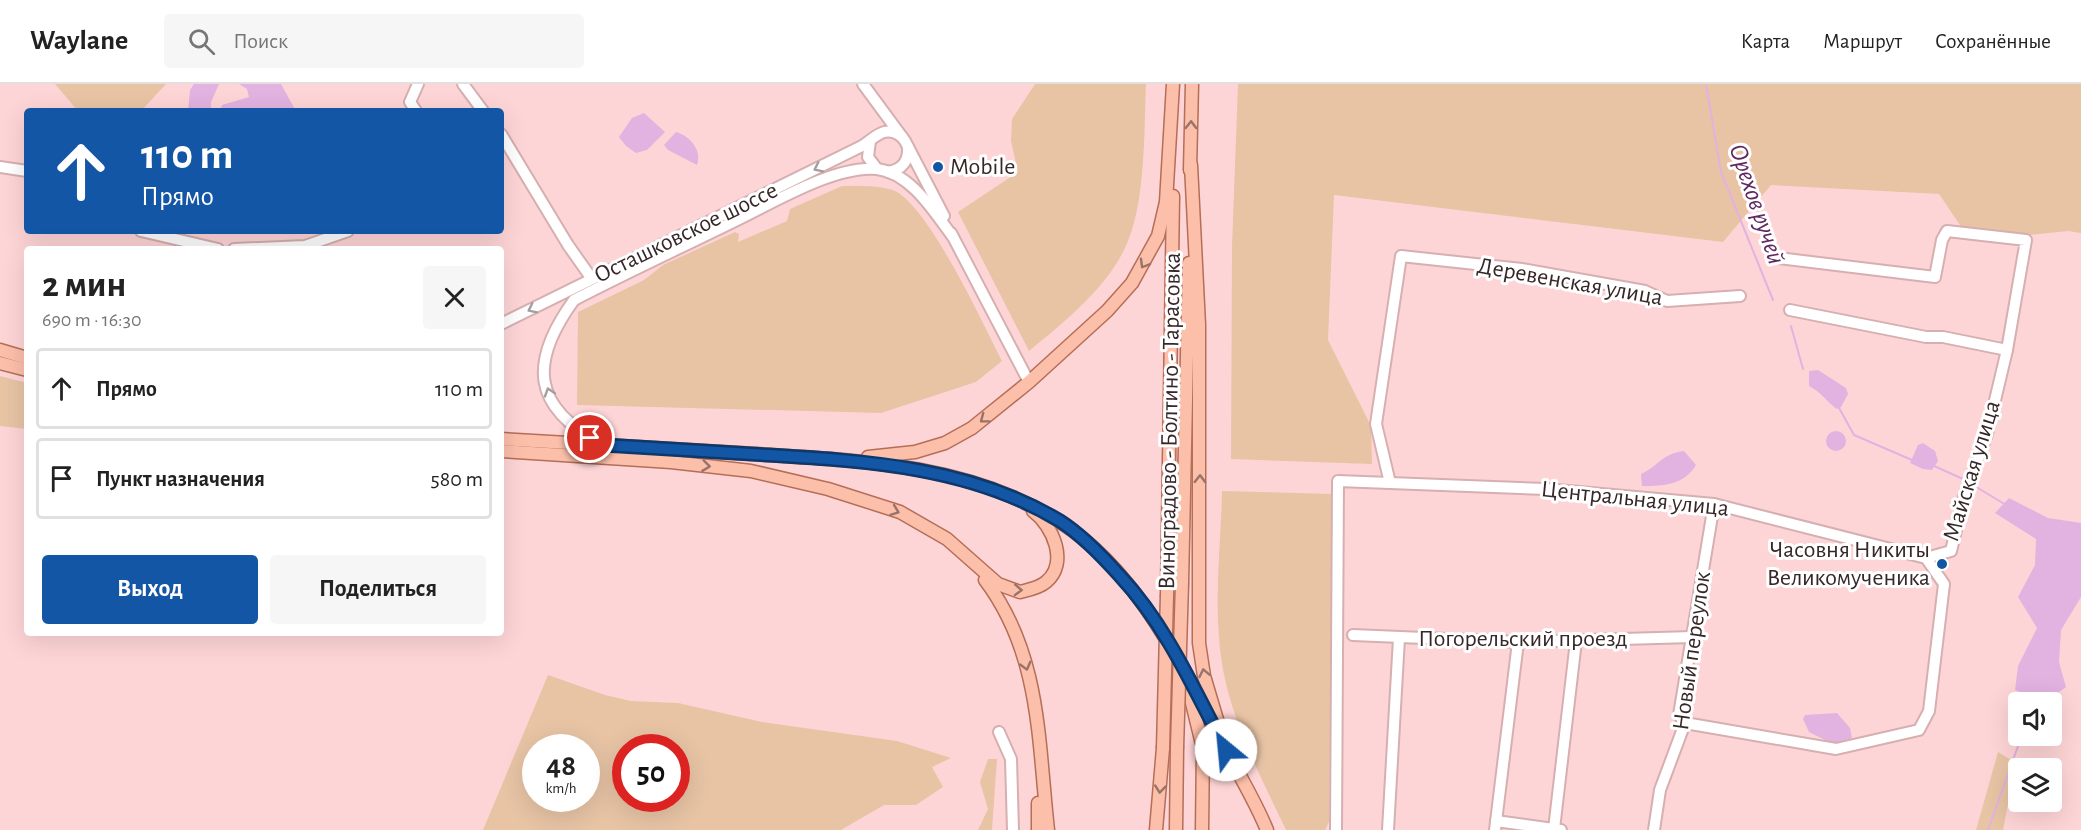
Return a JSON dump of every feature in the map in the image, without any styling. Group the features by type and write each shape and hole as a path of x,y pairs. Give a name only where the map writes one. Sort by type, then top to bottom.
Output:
{"main road":[{"path":"830,459 915,452 945,443 972,428 1029,382 1107,311 1132,283 1158,236 1166,202 1174,84"},
{"name":"Виноградово - Болтино - Тарасовка","path":"1156,830 1163,748 1167,595 1174,84"},
{"name":"Виноградово - Болтино - Тарасовка","path":"1176,830 1192,84"},
{"path":"1191,165 1200,336 1199,643 1204,676 1226,750"},
{"path":"0,350 24,357"},
{"path":"0,363 24,369"},
{"path":"504,439 830,459 927,471 972,482 1012,497 1061,522 1122,577 1173,650 1267,830"},
{"path":"504,451 671,462 751,471 828,489 900,512 947,539 998,584 1020,592 1045,583 1052,575 1057,560 1056,545 1050,532 1036,514 1012,497"},
{"path":"970,560 997,596 1017,632 1036,703 1048,830"},
{"path":"1173,650 1195,711 1203,748 1202,830"},
{"path":"1036,703 1038,830"}],"street":[{"path":"414,108 410,102 418,84"},
{"path":"463,84 481,108"},
{"path":"863,84 905,142 952,237 1029,382"},
{"path":"881,111 881,124 868,157 883,171 920,195 952,237"},
{"path":"874,138 893,132 905,142 908,157 902,166 883,171"},
{"name":"Осташковское шоссе","path":"504,323 874,138"},
{"path":"504,139 568,245 592,279"},
{"path":"0,167 24,171"},
{"name":"Осташковское шоссе","path":"604,445 576,430 562,418 550,399 544,378 545,351 557,323 574,300 793,194 842,174 883,171"},
{"name":"Майская улица","path":"1685,723 1836,749 1919,730 1929,711 1944,584 1926,558 1951,551 1964,497 1986,434 2007,350 2026,240 1947,231 1942,240 1935,277 1778,258"},
{"path":"154,234 205,246"},
{"path":"305,246 339,234"},
{"name":"Деревенская улица","path":"1390,483 1376,424 1401,256 1522,269 1645,291 1666,301 1740,296"},
{"path":"1790,310 1926,337 1943,337 2007,350"},
{"name":"Центральная улица","path":"1336,830 1338,481 1546,489 1714,504 1926,558"},
{"name":"Новый переулок","path":"1654,830 1660,790 1685,723 1679,715 1714,504"},
{"name":"Погорельский проезд","path":"1353,636 1518,642 1693,638"},
{"path":"1388,830 1399,638"},
{"path":"1518,642 1496,825 1557,830 1576,641"},
{"path":"999,732 1011,759 1013,830"}],"shaded area":[{"path":"55,84 166,84 144,108 75,108"},
{"path":"194,84 219,84 211,102 211,108 188,108 190,90"},
{"path":"239,84 281,84 294,108 221,108 222,105 249,97 247,89"},
{"path":"1035,84 1146,84 1143,168 1137,211 1125,248 1106,278 1083,304 1029,351 958,212 1018,172 1011,141 1012,119"},
{"path":"1238,84 2081,84 2081,233 2068,231 2021,236 1962,228 1939,194 1771,185 1723,242 1334,195 1328,340 1371,426 1372,464 1231,459 1232,246"},
{"path":"644,113 665,132 647,150 636,153 619,137 632,118"},
{"path":"676,132 694,144 698,154 697,165 668,150 664,145"},
{"path":"842,186 887,188 907,200 922,217 954,267 1002,361 976,382 881,413 577,405 578,312 644,280 663,265 735,232 739,234 738,242 787,221 790,209"},
{"path":"1818,370 1846,388 1848,394 1841,407 1837,409 1809,386 1809,371"},
{"path":"0,376 24,382 24,429 0,426"},
{"path":"1836,431 1843,434 1846,441 1843,448 1836,451 1829,448 1826,441 1829,434"},
{"path":"1923,443 1935,451 1938,461 1932,470 1910,463 1918,445"},
{"path":"1684,451 1696,465 1686,477 1666,485 1642,486 1641,474 1665,457"},
{"path":"1222,491 1332,494 1329,822 1325,830 1286,830 1253,760 1234,712 1222,663 1218,619"},
{"path":"2009,498 2048,518 2081,523 2081,597 2061,630 2059,662 2066,687 2059,692 2015,690 2018,666 2037,628 2018,597 2035,565 2036,539 1995,513"},
{"path":"548,675 605,695 631,701 678,703 762,722 897,741 951,758 932,767 943,787 916,805 884,805 841,830 483,830 522,737 522,812 600,812 600,734 523,734"},
{"path":"1837,713 1850,728 1852,738 1833,744 1809,732 1803,719 1805,715"},
{"path":"1998,752 2008,758 2008,804 2003,830 1976,830"},
{"path":"988,759 997,759 992,830 978,830 988,809 980,782"}],"waterway":[{"name":"Орехов ручей","path":"1706,84 1721,172 1773,300"},
{"name":"Орехов ручей","path":"1791,326 1803,369"},
{"name":"Орехов ручей","path":"1838,406 1854,435 1912,460"},
{"name":"Орехов ручей","path":"1932,465 1963,479"},
{"name":"Орехов ручей","path":"1973,485 2006,505"},
{"name":"Орехов ручей","path":"1988,830 2018,746"}],"place":[{"name":"Mobile","path":"938,167"},
{"name":"Часовня Никиты Великомученика","path":"1942,564"}],"route":[{"path":"590,438 604,445 865,462 927,471 972,482 1012,497 1061,522 1122,577 1170,645 1226,750"}]}
